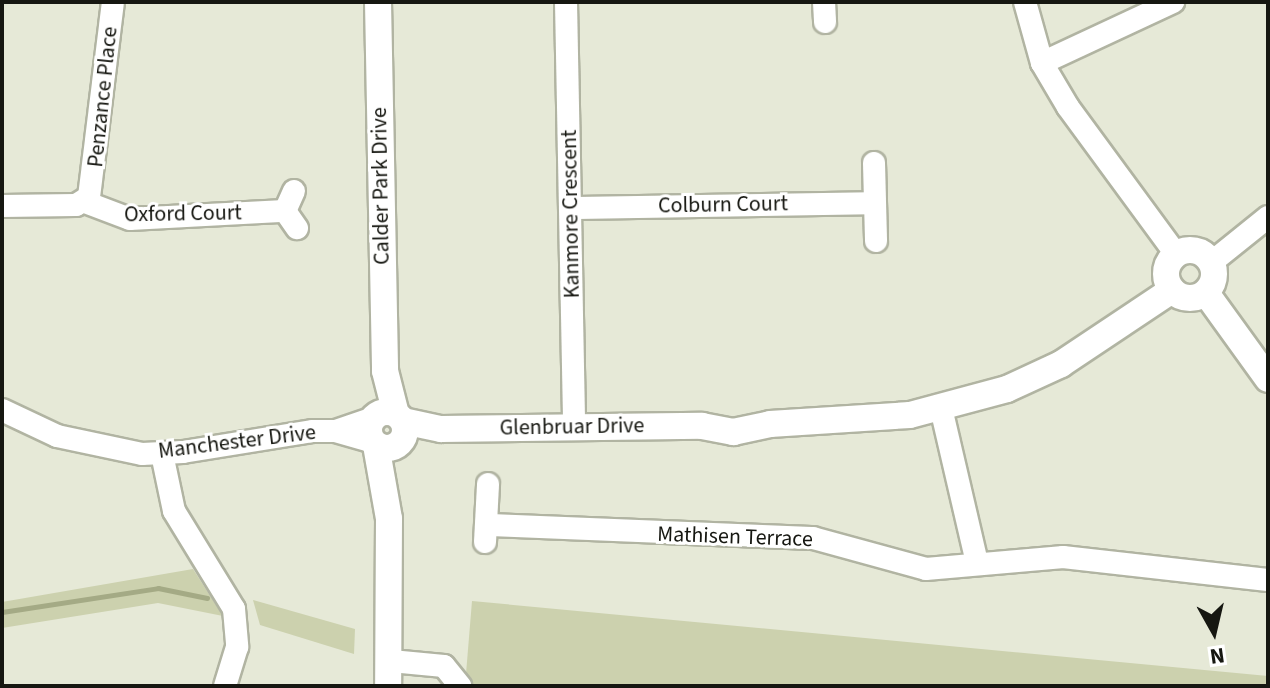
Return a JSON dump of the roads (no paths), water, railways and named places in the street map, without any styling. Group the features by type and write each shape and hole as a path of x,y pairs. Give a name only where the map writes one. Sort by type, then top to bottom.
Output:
{"street":[{"name":"Penzance Place","path":"85,202 93,189 113,2"},
{"name":"Calder Park Drive","path":"378,2 389,674"},
{"name":"Kanmore Crescent","path":"566,2 574,427"},
{"path":"1025,2 1042,63 1176,254"},
{"path":"1042,63 1173,2"},
{"path":"874,163 876,241"},
{"path":"2,206 85,202"},
{"name":"Oxford Court","path":"85,202 130,219 292,210"},
{"name":"Colburn Court","path":"572,208 874,203"},
{"path":"1212,262 1268,217"},
{"path":"1200,251 1212,262 1215,275 1206,293 1192,298 1172,290 1166,275 1176,254 1200,251"},
{"name":"Glenbruar Drive","path":"387,430 702,426 732,417 770,424 853,422 941,408 1007,389 1061,364 1172,290"},
{"path":"1206,293 1268,379"},
{"path":"941,408 977,563"},
{"name":"Manchester Drive","path":"2,410 77,443 162,454 277,435 387,430"},
{"path":"162,454 174,511 234,609 237,647 225,686"},
{"name":"Mathisen Terrace","path":"488,484 487,533 813,538 907,566 1094,559 1268,580"},
{"path":"389,674 444,666 460,686"}],"waterway":[{"path":"2,612 158,588 207,598"}]}
